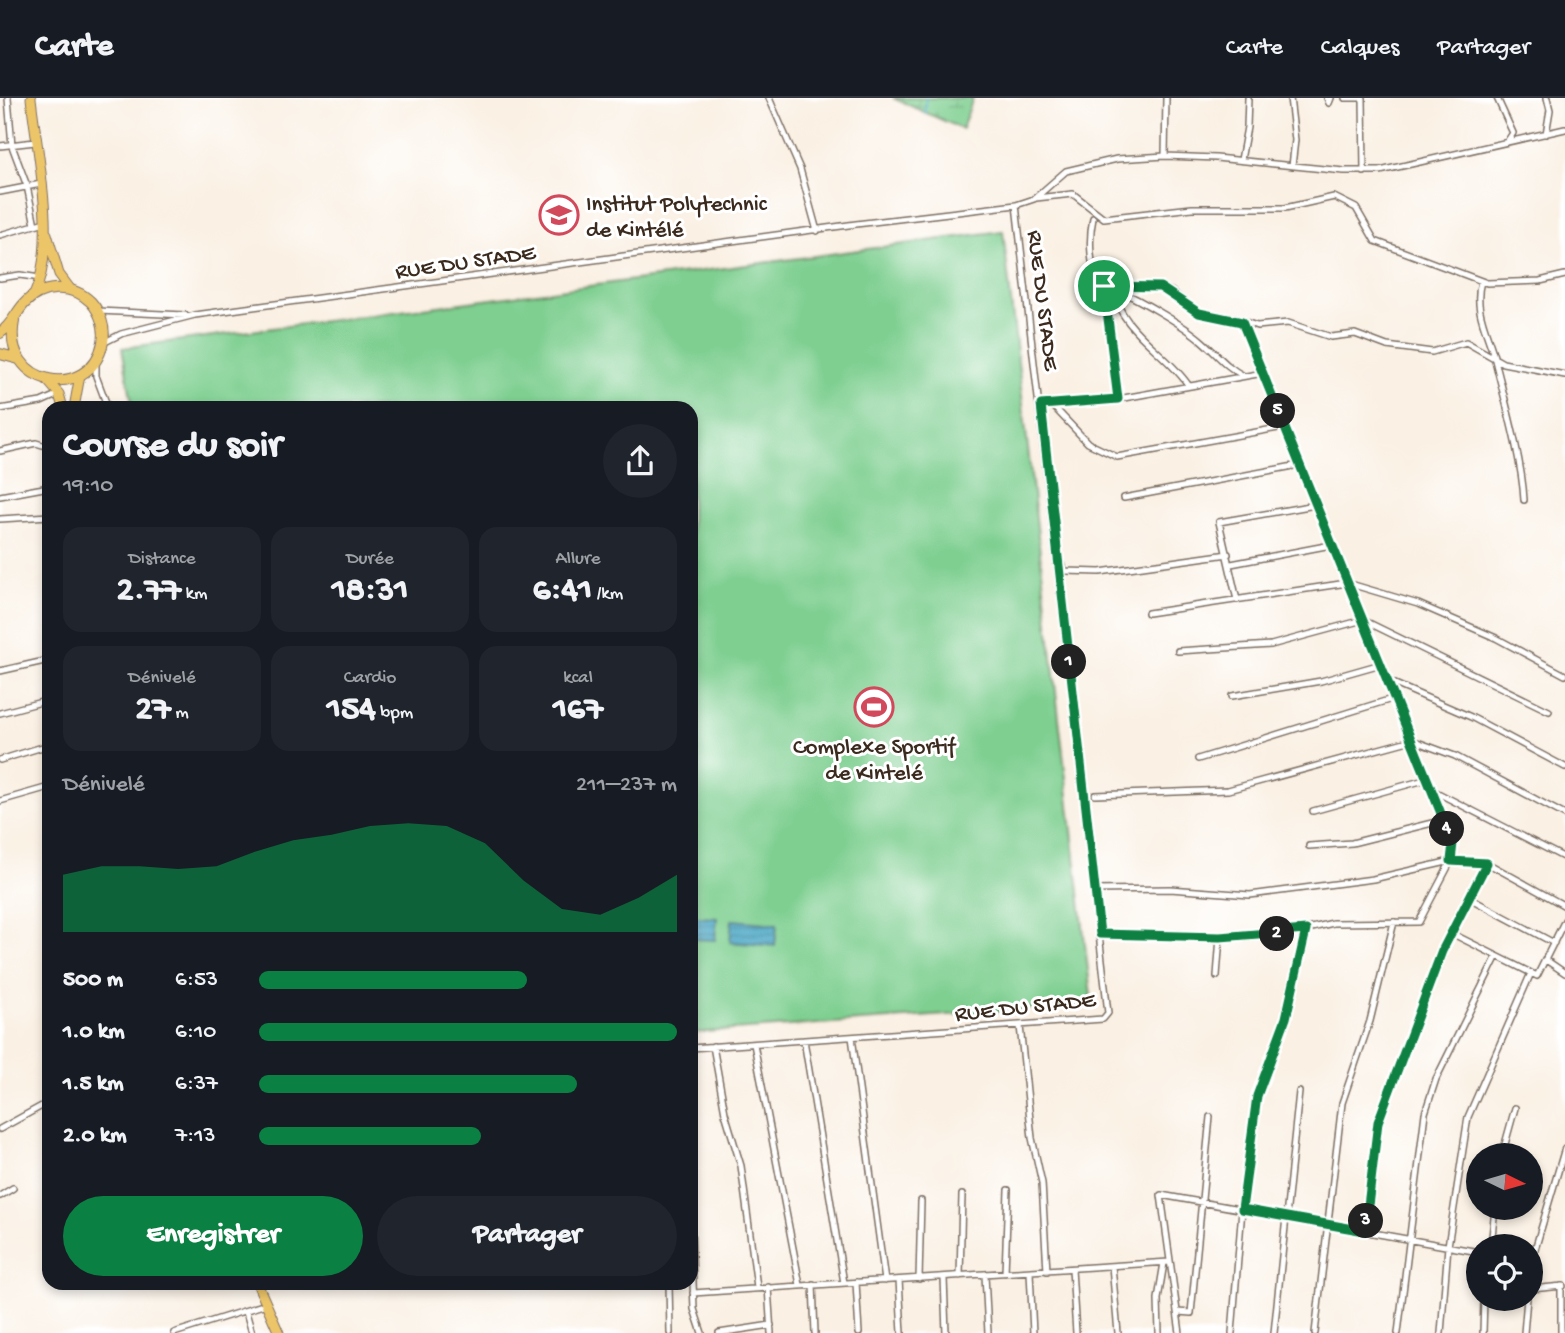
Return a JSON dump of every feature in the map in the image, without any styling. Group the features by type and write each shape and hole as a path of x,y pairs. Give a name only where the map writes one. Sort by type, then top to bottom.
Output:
{"highway":[{"path":"0,333 14,321 22,306 34,295 58,288 81,294 98,311 104,332 103,342 96,361 80,375 69,379 47,380 27,369 19,359 12,341 14,321"},
{"path":"0,354 19,359"}],"main road":[{"path":"31,98 46,225 57,269 71,290"},
{"path":"34,295 40,278 46,225"},
{"path":"75,401 80,375"},
{"path":"47,380 59,394 61,401"},
{"path":"260,1290 279,1333"}],"street":[{"path":"8,98 12,146 27,186 35,225"},
{"path":"769,98 800,169 817,231"},
{"path":"1166,98 1166,156"},
{"path":"1241,160 1247,127 1248,98"},
{"path":"1290,98 1295,139 1292,166"},
{"path":"1345,98 1363,98 1364,172"},
{"path":"1497,98 1513,133 1506,143"},
{"path":"1546,134 1550,110 1547,98"},
{"path":"1036,198 1071,169 1116,159 1166,156 1364,172 1395,169 1565,130"},
{"path":"0,146 35,142"},
{"path":"0,192 41,184"},
{"path":"1016,205 1036,198 1073,194 1104,218 1192,208 1285,208 1334,197 1356,208 1375,241 1481,281 1528,282 1565,275"},
{"name":"RUE DU STADE","path":"103,342 121,334 195,315 1016,205 1041,405 1107,1016 1020,1026 698,1047"},
{"path":"1093,218 1091,244 1098,278 1159,312 1200,339 1228,369 1245,376"},
{"path":"0,235 35,225 46,225"},
{"path":"0,278 20,275 40,278"},
{"path":"1481,281 1478,293 1479,310 1494,358 1523,479 1524,500"},
{"path":"1109,286 1160,287 1199,313 1267,327 1288,323 1331,337 1355,334 1387,346 1432,352 1466,342 1503,363 1565,375"},
{"path":"1109,286 1114,299 1136,332 1180,372 1189,386"},
{"path":"1109,286 1118,399"},
{"name":"RUE DU STADE","path":"98,311 139,315 195,315"},
{"path":"1100,934 1220,937 1306,930 1333,923 1419,922 1451,861 1453,843 1242,322"},
{"path":"96,361 96,376 105,401"},
{"path":"1041,405 1118,399 1263,373"},
{"path":"0,409 41,401 59,394"},
{"path":"1052,405 1088,443 1117,457 1284,427"},
{"path":"0,451 36,443 42,445"},
{"path":"1124,498 1299,464"},
{"path":"0,496 42,489"},
{"path":"1237,600 1231,564 1219,522 1315,505"},
{"path":"0,519 42,516"},
{"path":"1231,564 1331,545"},
{"path":"1058,559 1065,571 1100,572 1228,554"},
{"path":"1147,613 1347,583 1418,604 1496,638 1565,675"},
{"path":"1178,651 1271,645 1363,620 1549,711"},
{"path":"0,671 42,662"},
{"path":"1232,696 1321,681 1381,664"},
{"path":"1388,681 1471,718 1565,767"},
{"path":"1198,758 1395,698"},
{"path":"0,713 42,702"},
{"path":"1095,795 1228,790 1412,740 1455,756 1565,815"},
{"path":"0,760 42,747"},
{"path":"1313,811 1428,779"},
{"path":"0,801 42,788"},
{"path":"1432,790 1565,858"},
{"path":"1309,846 1352,844 1444,820"},
{"path":"1095,890 1170,889 1262,894 1373,879 1451,861 1487,863 1565,906"},
{"path":"1365,1231 1378,1122 1451,933 1487,863"},
{"path":"1469,898 1554,943"},
{"path":"1451,933 1537,976 1565,920"},
{"path":"1315,1333 1342,1103 1370,1021 1394,922"},
{"path":"1232,1333 1242,1209 1257,1096 1286,1018 1306,930"},
{"path":"1217,976 1220,937"},
{"path":"1398,1333 1425,1113 1436,1079 1496,956"},
{"path":"1546,960 1565,973"},
{"path":"1441,1333 1448,1246 1468,1117 1531,973"},
{"path":"1020,1026 1032,1138 1042,1183 1047,1271"},
{"path":"852,1037 885,1281"},
{"path":"804,1040 844,1283"},
{"path":"754,1044 800,1285"},
{"path":"713,1046 725,1113 741,1166 757,1287"},
{"path":"1274,1333 1284,1216 1299,1092"},
{"path":"0,1129 42,1106"},
{"path":"1505,1143 1515,1108"},
{"path":"1178,1312 1191,1313 1210,1117"},
{"path":"1539,1234 1565,1148"},
{"path":"0,1196 13,1188"},
{"path":"1005,1273 1008,1190"},
{"path":"960,1276 962,1195"},
{"path":"1180,1333 1178,1312 1166,1262 1161,1195 1466,1249"},
{"path":"919,1279 921,1201"},
{"path":"694,1293 1166,1262"},
{"path":"1159,1333 1158,1299 1166,1262"},
{"path":"1112,1266 1118,1333"},
{"path":"1072,1269 1076,1333"},
{"path":"1030,1272 1033,1333"},
{"path":"985,1275 988,1333"},
{"path":"944,1278 946,1333"},
{"path":"899,1280 902,1333"},
{"path":"856,1282 859,1333"},
{"path":"813,1284 816,1333"},
{"path":"1543,1288 1563,1286 1561,1333"},
{"path":"768,1287 771,1333"},
{"path":"669,1290 670,1333"},
{"path":"694,1290 694,1309 702,1333"},
{"path":"174,1333 266,1304"},
{"path":"1483,1333 1484,1311"},
{"path":"1524,1333 1526,1311"},
{"path":"246,1312 252,1333"},
{"path":"719,1333 771,1325"}],"green space":[{"path":"893,98 973,98 962,129"},
{"name":"Complexe Sportif de Kintelé","path":"1003,231 1092,1005 698,1033 698,401 132,401 122,348"}],"water":[{"path":"698,917 717,918 715,940 698,939"},
{"path":"732,920 777,924 775,946 730,942"}],"waterway":[{"path":"925,114 926,98"}],"place":[{"name":"Institut Polytechnic de Kintélé","path":"559,215"},
{"name":"Complexe Sportif de Kintelé","path":"874,707"}],"route":[{"path":"1104,286 1160,287 1171,291 1199,313 1242,322 1453,843 1451,861 1487,863 1442,951 1378,1122 1365,1231 1242,1209 1257,1096 1286,1018 1306,930 1220,937 1100,934 1041,405 1073,405 1118,399 1110,314 1104,286"}]}
